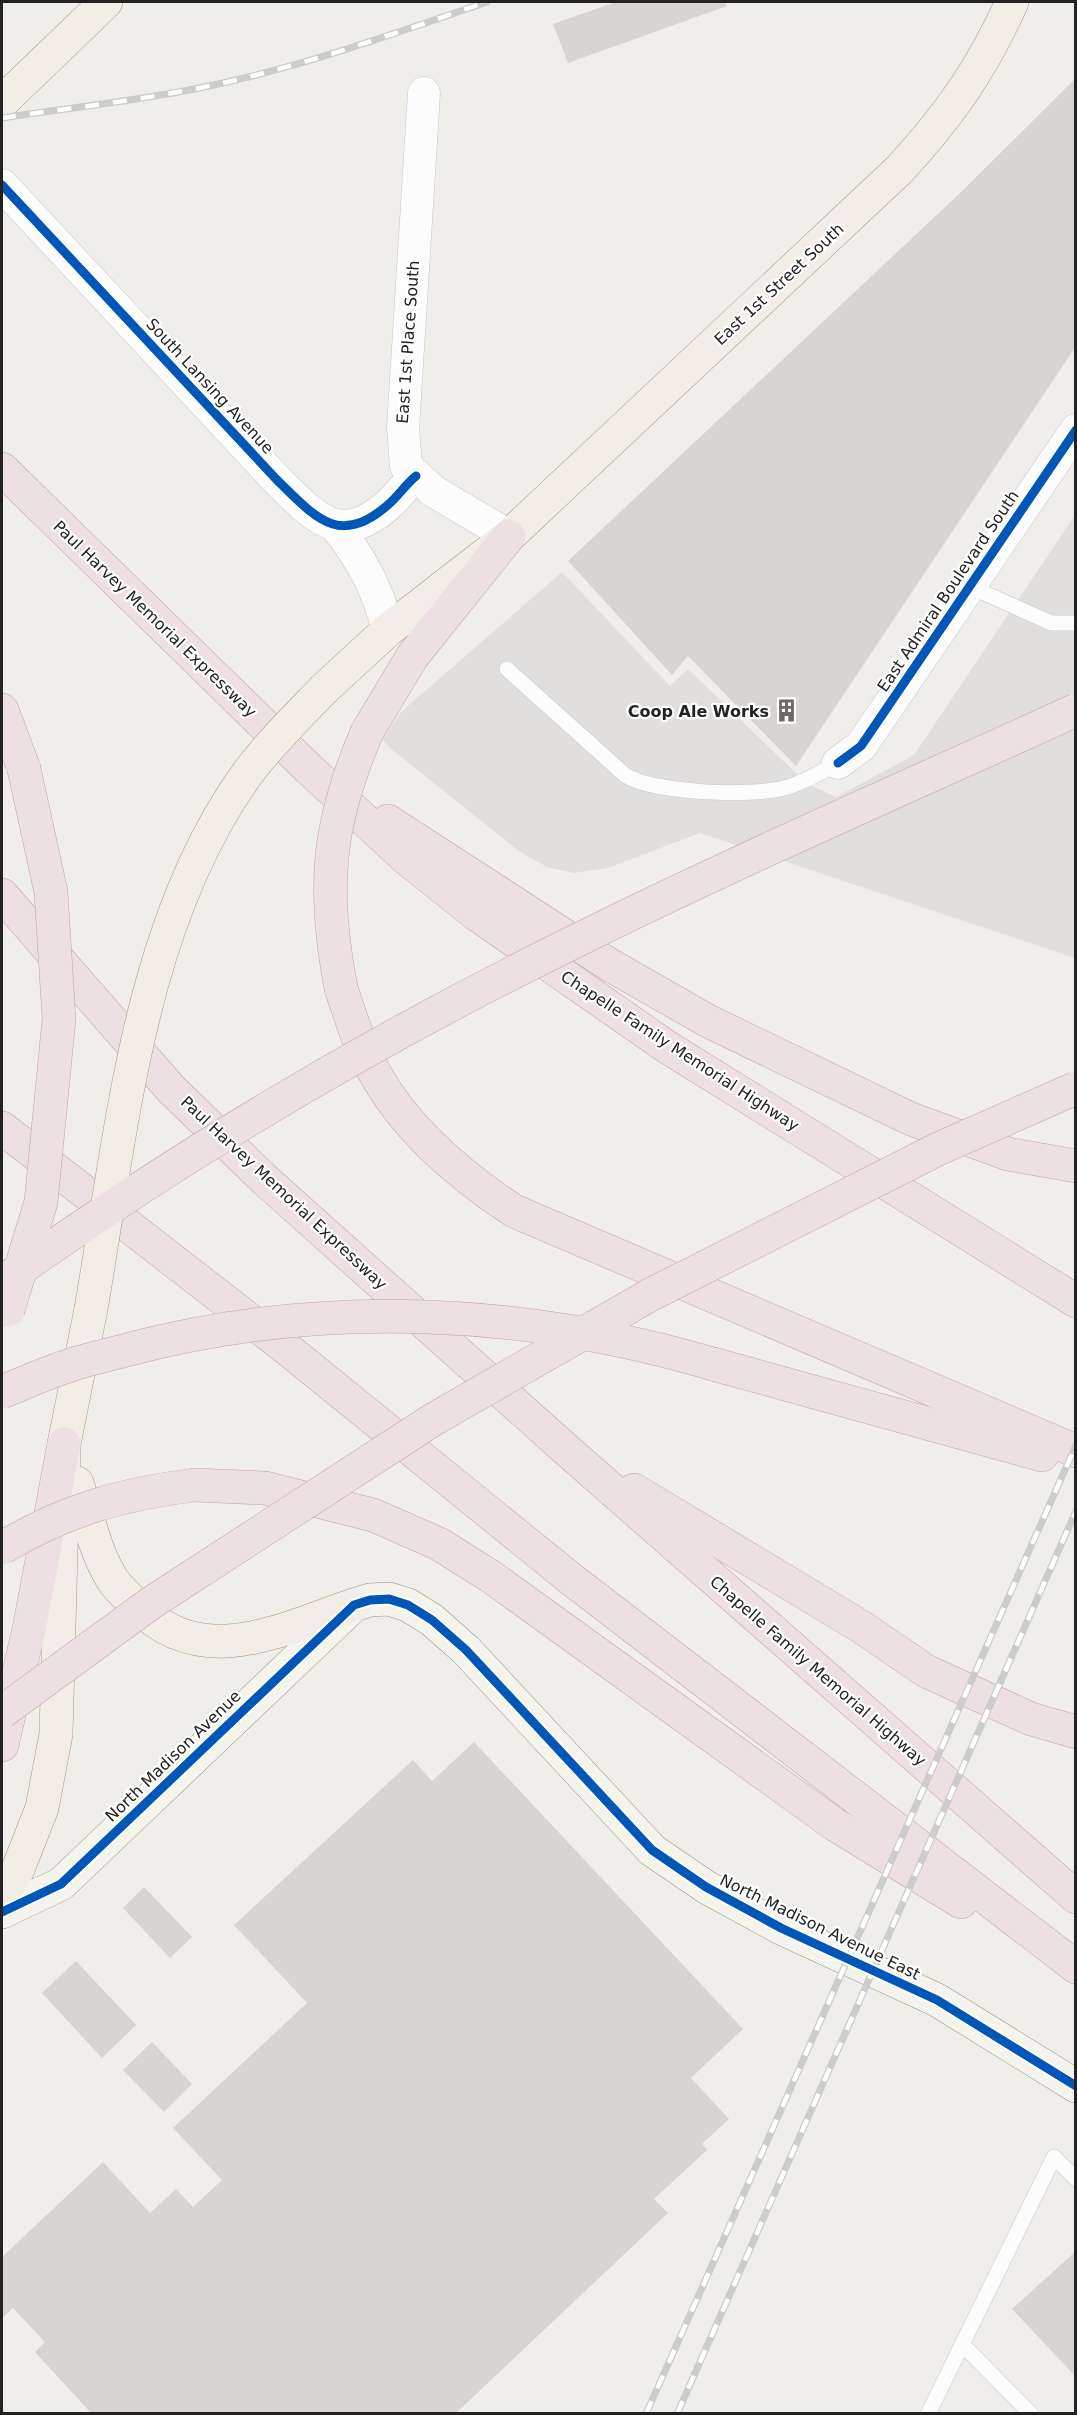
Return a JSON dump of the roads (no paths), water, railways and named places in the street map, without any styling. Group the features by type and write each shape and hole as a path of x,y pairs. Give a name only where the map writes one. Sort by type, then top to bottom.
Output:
{"highway":[{"name":"Paul Harvey Memorial Expressway","path":"2,469 309,769"},
{"path":"509,536 412,657 366,732 341,799 331,849 328,888 331,939 341,988 357,1038 376,1077 392,1100 444,1159 476,1186 514,1211 1076,1451"},
{"path":"2,710 24,769 51,892 59,1019 41,1202 4,1305"},
{"path":"4,1305 73,1231 237,1125 515,971 737,864 1076,710"},
{"path":"309,769 610,965 708,1021 911,1119 1008,1154 1076,1166"},
{"name":"Chapelle Family Memorial Highway","path":"309,769 407,860 476,914 610,1009 751,1100 1076,1301"},
{"name":"Paul Harvey Memorial Expressway","path":"2,895 171,1089 264,1179 561,1445"},
{"path":"2,1712 151,1604 434,1419 650,1295 938,1149 1076,1088"},
{"path":"2,1128 286,1348 571,1580 1076,1967"},
{"path":"2,1392 66,1366 160,1341 289,1320 381,1314 526,1325 646,1344 1076,1465"},
{"path":"2,1744 29,1629 64,1444"},
{"path":"561,1445 860,1626 926,1671 1031,1719 1076,1732"},
{"name":"Chapelle Family Memorial Highway","path":"561,1445 1076,1897"},
{"path":"2,1548 39,1526 105,1501 143,1492 195,1485 265,1488 373,1515 439,1544 490,1576 714,1741 834,1824 1076,1972"}],"main road":[{"path":"2,102 106,2"},
{"name":"East 1st Street South","path":"2,1895 16,1874 42,1808 56,1734 64,1444 91,1309 140,1028 162,953 194,867 250,770 324,689 388,630 509,536 899,170 941,125 966,89 993,44 1012,2"},
{"path":"64,1444 101,1555 114,1582 165,1629 191,1640 215,1642 247,1640 354,1605"}],"street":[{"name":"East 1st Place South","path":"424,93 403,428 406,466 433,491 509,536"},
{"name":"South Lansing Avenue","path":"2,185 277,480 320,519 336,527 358,555 375,587 388,630"},
{"name":"East Admiral Boulevard South","path":"838,763 861,746 1076,430"},
{"path":"336,527 360,522 375,514 391,502 416,476"},
{"name":"North Madison Avenue East","path":"354,1605 370,1600 389,1599 408,1605 432,1620 466,1650 652,1850 706,1887 781,1928 936,2000 1076,2086"},
{"name":"North Madison Avenue","path":"2,1912 60,1884 354,1605"}],"lane":[{"path":"969,586 1051,623 1076,623"},
{"path":"507,669 637,784 660,788 763,792 798,783 838,763"},
{"path":"928,2414 1054,2157 1076,2179"},
{"path":"962,2344 1031,2414"}],"railway":[{"path":"2,118 154,96 244,78 397,33 487,2"},
{"path":"646,2414 1076,1445"},
{"path":"677,2414 1076,1511"}],"place":[{"name":"Coop Ale Works","path":"787,711"}]}
